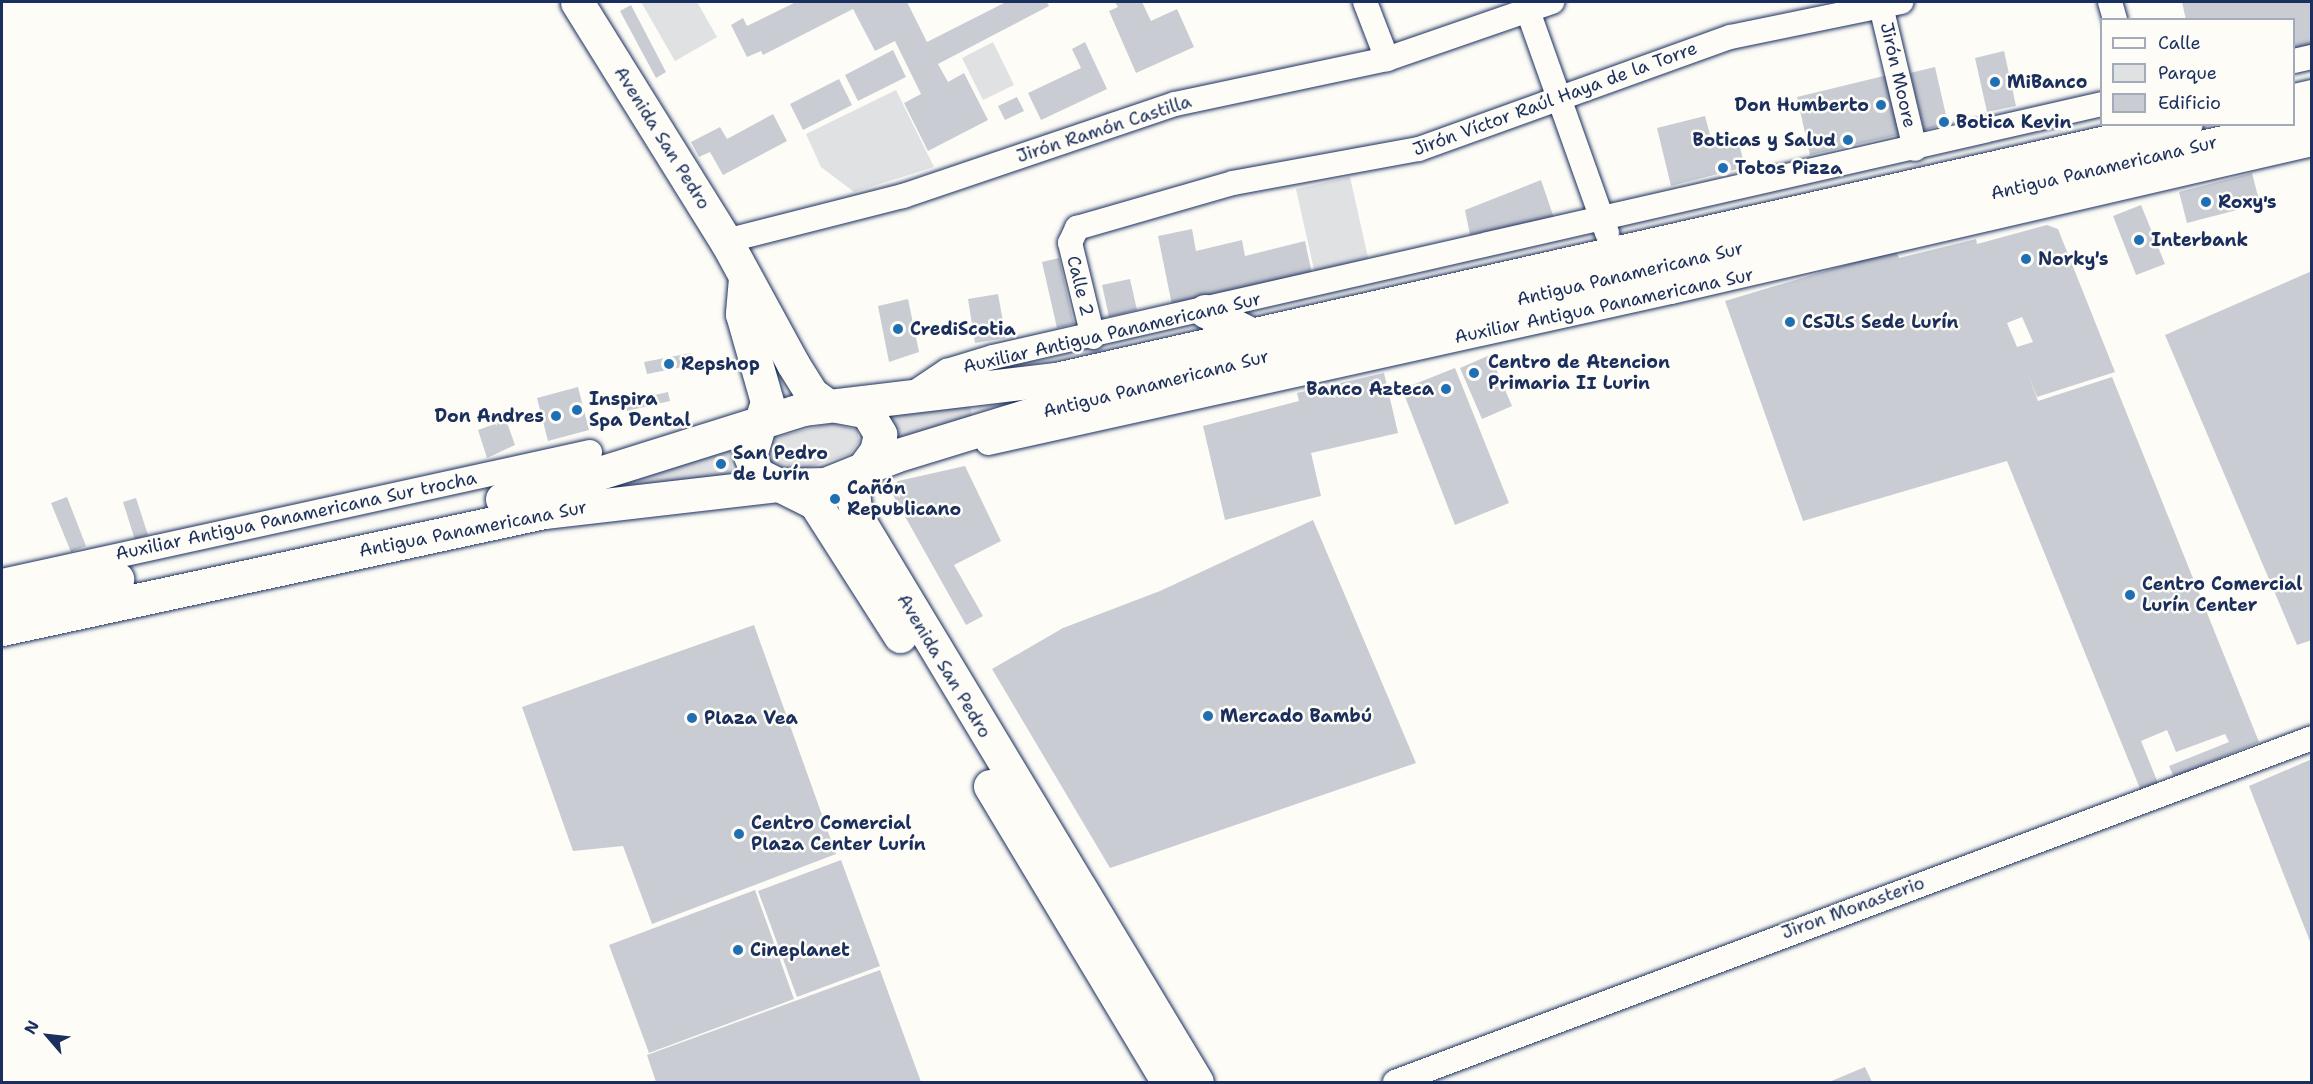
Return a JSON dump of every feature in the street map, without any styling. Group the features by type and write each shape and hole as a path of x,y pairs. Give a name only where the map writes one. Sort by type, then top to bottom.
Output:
{"main road":[{"name":"Avenida San Pedro","path":"577,2 726,242 812,394 826,404 860,408 878,426 880,443 853,483 854,503 870,542 1197,1083"},
{"path":"2295,100 2312,96"},
{"name":"Antigua Panamericana Sur","path":"2295,125 2312,122"},
{"name":"Antigua Panamericana Sur","path":"2,604 177,577 544,512 777,485 810,487 860,471 895,456 1074,401 2178,126"},
{"name":"Antigua Panamericana Sur","path":"2,629 177,577 561,485 826,404 1056,379 1253,335 1618,264 2292,126"},
{"name":"Avenida San Pedro","path":"745,276 742,314 767,402 752,445 751,461 757,474 815,503 831,523 1168,1083"},
{"path":"1205,311 1253,335"}],"street":[{"path":"1365,2 1387,59"},
{"name":"Jirón Ramón Castilla","path":"726,242 903,196 1175,104 1387,59 1552,2"},
{"path":"2110,2 2114,18"},
{"name":"Jirón Víctor Raúl Haya de la Torre","path":"1071,235 1077,228 1233,183 1419,149 1559,99 1574,90 1730,37 1887,3"},
{"name":"Jirón Moore","path":"1887,3 1915,149"},
{"path":"1528,11 1618,264"},
{"path":"2295,61 2312,57"},
{"path":"1602,220 2100,104"},
{"name":"Auxiliar Antigua Panamericana Sur","path":"895,456 918,460 1683,290 2312,144"},
{"name":"Auxiliar Antigua Panamericana Sur","path":"910,396 947,371 993,357 1093,337 1602,220"},
{"name":"Calle 2","path":"1071,235 1070,243 1093,337"},
{"name":"Auxiliar Antigua Panamericana Sur trocha","path":"2,581 590,452"},
{"name":"Jiron Monasterio","path":"1395,1083 1638,988 2312,738"}],"green space":[{"path":"641,2 697,2 717,37 675,61"},
{"path":"993,42 1014,85 983,100 962,58"},
{"path":"896,90 934,167 854,192 821,167 806,134"},
{"path":"1350,177 1369,262 1315,274 1296,189"},
{"path":"970,403 972,418 893,449 894,425 885,410"},
{"path":"832,423 857,430 859,441 850,454 803,469 782,470 763,460 767,443 776,437"},
{"path":"729,440 732,467 738,478 570,494"}],"building":[{"path":"796,2 907,2 927,42 1006,2 1047,2 1049,6 938,64 948,82 964,73 988,120 928,151 904,103 921,94 895,41 875,51 853,9 763,55 761,51 747,57 731,25 743,18 747,26"},
{"path":"1115,2 1142,2 1151,21 1177,9 1194,47 1136,73 1109,11 1118,7"},
{"path":"2182,2 2312,2 2312,48 2295,52 2295,18 2186,18"},
{"path":"631,5 666,72 656,78 620,11"},
{"path":"1085,42 1107,89 1041,120 1028,93 1081,68 1072,49"},
{"path":"893,50 906,77 858,101 845,75"},
{"name":"MiBanco","path":"2004,51 2016,106 1987,112 1975,58"},
{"path":"1935,67 1948,124 1924,130 1910,73"},
{"path":"1892,74 1902,134 1810,155 1797,97"},
{"path":"839,79 852,105 803,130 790,104"},
{"path":"1017,97 1024,111 1005,120 998,106"},
{"path":"773,114 787,141 723,175 710,152 699,157 691,142 720,127 727,139"},
{"path":"1705,116 1712,142 1737,136 1745,167 1671,186 1657,128"},
{"path":"2252,173 2260,204 2187,223 2179,192"},
{"path":"1541,180 1554,218 1470,235 1465,210"},
{"name":"Interbank","path":"2141,205 2165,264 2136,275 2113,216"},
{"path":"2047,225 2058,229 2115,372 2037,397 2027,372 2038,401 2112,377 2259,742 2174,777 2169,766 2229,742 2225,734 2176,752 2167,730 2141,741 2158,783 2141,791 2007,461 1803,521 1725,301 1896,250 1899,258 1976,239 1977,244","holes":["2022,317 2033,342 2017,347 2007,323"]},
{"path":"1192,229 1196,251 1242,240 1245,256 1305,241 1312,274 1172,305 1158,236"},
{"path":"1059,258 1074,324 1057,328 1042,262"},
{"path":"2312,271 2312,640 2297,645 2165,335"},
{"path":"1130,279 1137,310 1109,317 1102,285"},
{"path":"998,294 1006,338 975,343 968,299"},
{"name":"CrediScotia","path":"908,299 919,352 889,362 878,306"},
{"name":"Repshop","path":"691,353 693,365 647,374 644,362"},
{"path":"1490,355 1512,406 1482,419 1460,368"},
{"path":"1455,368 1509,503 1455,525 1402,389"},
{"path":"1384,373 1398,433 1311,453 1321,496 1225,520 1203,426 1299,401 1297,393"},
{"name":"Don Andres","path":"578,387 589,430 548,441 537,398"},
{"path":"668,392 670,401 627,411 625,402"},
{"path":"506,420 515,445 487,458 478,430"},
{"path":"965,466 1001,541 954,565 983,616 966,625 889,488 898,481"},
{"path":"67,497 86,546 71,552 51,503"},
{"path":"136,498 148,535 135,540 123,502"},
{"name":"Mercado Bambú","path":"1313,520 1416,763 1110,868 992,669 1063,628 1160,591"},
{"path":"754,625 836,854 652,924 623,846 573,851 522,707"},
{"path":"2312,759 2312,944 2311,944 2249,786"},
{"path":"841,860 880,966 797,997 758,891"},
{"path":"755,890 794,999 649,1053 609,945"},
{"path":"880,970 921,1082 656,1082 647,1055"},
{"path":"1865,1067 1872,1082 1829,1082"}],"place":[{"name":"MiBanco","path":"1995,82"},
{"name":"Don Humberto","path":"1881,105"},
{"name":"Botica Kevin","path":"1944,122"},
{"name":"Boticas y Salud","path":"1848,140"},
{"name":"Totos Pizza","path":"1723,168"},
{"name":"Roxy's","path":"2206,202"},
{"name":"Interbank","path":"2139,240"},
{"name":"Norky's","path":"2026,259"},
{"name":"CSJLS Sede Lurín","path":"1790,322"},
{"name":"CrediScotia","path":"898,329"},
{"name":"Repshop","path":"669,364"},
{"name":"Centro de Atencion Primaria II Lurin","path":"1474,373"},
{"name":"Banco Azteca","path":"1446,389"},
{"name":"Inspira Spa Dental","path":"577,410"},
{"name":"Don Andres","path":"556,416"},
{"name":"San Pedro de Lurín","path":"721,464"},
{"name":"Cañón Republicano","path":"835,499"},
{"name":"Centro Comercial Lurín Center","path":"2130,595"},
{"name":"Mercado Bambú","path":"1208,716"},
{"name":"Plaza Vea","path":"692,718"},
{"name":"Centro Comercial Plaza Center Lurín","path":"739,834"},
{"name":"Cineplanet","path":"738,950"}]}
